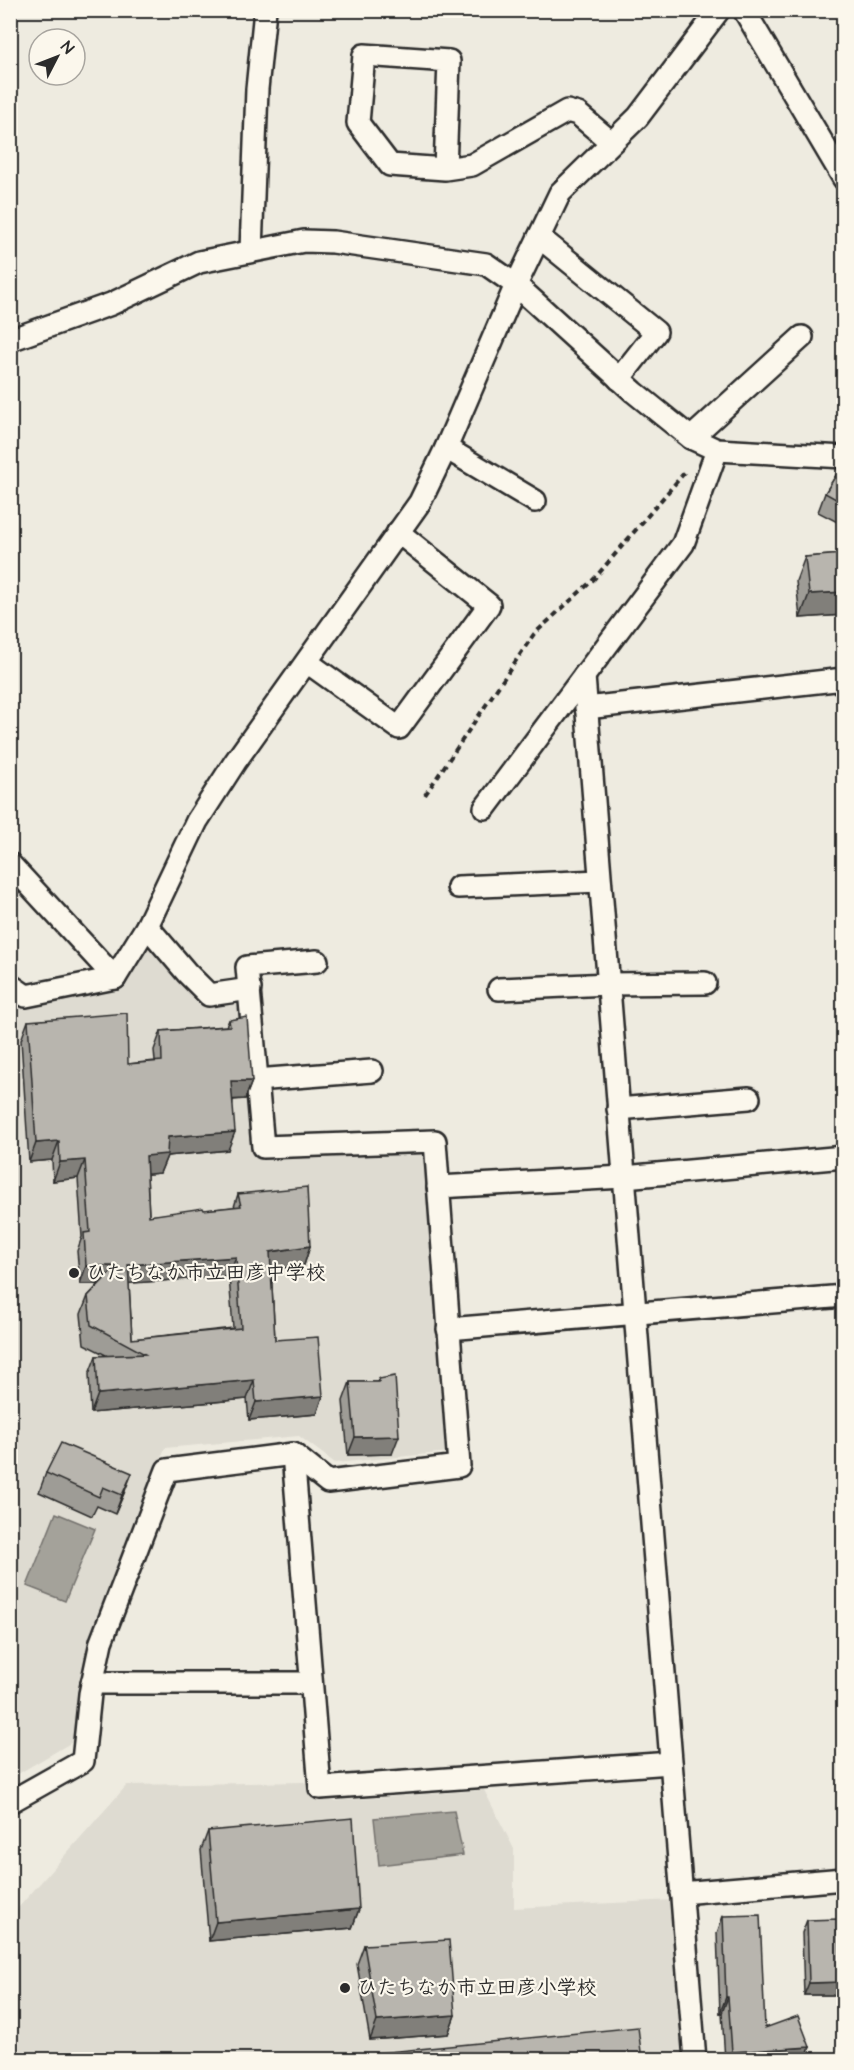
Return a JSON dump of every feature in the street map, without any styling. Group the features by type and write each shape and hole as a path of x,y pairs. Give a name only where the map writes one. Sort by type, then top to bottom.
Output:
{"street":[{"path":"251,250 257,89 265,10"},
{"path":"10,986 26,996 115,978 147,926 197,821 235,762 420,502 446,448 516,285 560,193 638,117 719,10"},
{"path":"744,10 843,179"},
{"path":"445,169 449,61 364,55 358,123 390,165 445,169 472,165 567,111 578,114 611,142"},
{"path":"539,237 656,332 619,379"},
{"path":"10,340 111,304 199,262 304,241 333,242 486,264 516,285 619,379 705,445 843,458"},
{"path":"485,808 683,544 705,445 802,337"},
{"path":"446,448 535,501"},
{"path":"307,662 399,728 489,605 398,532"},
{"path":"584,676 695,2060"},
{"path":"586,708 843,679"},
{"path":"10,864 115,978"},
{"path":"458,888 600,881"},
{"path":"147,926 209,995 250,989"},
{"path":"10,1802 83,1761 92,1683 101,1642 167,1470 293,1454 328,1482 459,1466 435,1141 263,1147 247,968 317,961"},
{"path":"499,989 608,984 705,983"},
{"path":"256,1080 372,1071"},
{"path":"618,1109 749,1098"},
{"path":"438,1187 624,1177 843,1157"},
{"path":"448,1329 843,1296"},
{"path":"293,1454 320,1788 671,1763"},
{"path":"92,1683 311,1683"},
{"path":"681,1893 843,1879"}],"path":[{"path":"425,795 534,634 594,579 705,445"}],"shaded area":[{"name":"ひたちなか市立田彦中学校","path":"152,942 200,998 234,998 245,1007 255,1155 428,1145 449,1452 335,1463 299,1436 165,1448 91,1636 74,1741 11,1778 10,993 116,987"},
{"path":"56,1513 95,1529 65,1601 27,1586"},
{"name":"ひたちなか市立田彦小学校","path":"304,1782 333,1801 484,1790 514,1849 514,1908 673,1900 686,2059 11,2060 11,1916 127,1785"},
{"path":"454,1811 463,1855 379,1865 374,1818"}],"building":[{"path":"843,464 843,503 825,493"},
{"path":"843,554 843,592 809,594 805,557"},
{"path":"127,1013 128,1064 162,1061 161,1031 230,1026 229,1020 247,1017 252,1081 231,1081 235,1132 168,1137 167,1154 146,1156 149,1216 203,1208 204,1210 241,1206 238,1194 307,1187 310,1246 270,1252 275,1340 318,1337 323,1396 256,1402 254,1380 98,1394 96,1356 145,1354 91,1325 88,1296 117,1266 86,1266 84,1233 90,1232 85,1160 60,1162 59,1141 36,1143 28,1021","holes":["236,1257 241,1328 132,1339 128,1265"]},
{"path":"395,1376 399,1436 355,1437 350,1382 379,1382 379,1379"},
{"path":"61,1443 132,1473 122,1495 103,1487 99,1497 46,1473"},
{"path":"353,1818 359,1909 216,1922 208,1831"},
{"path":"760,1915 765,2028 798,2016 810,2047 732,2052 728,1997 726,1997 723,1916"},
{"path":"839,1919 842,1982 809,1983 807,1920"},
{"path":"449,1940 455,2015 377,2021 364,1945"},
{"path":"638,2027 642,2060 369,2060 369,2054"}],"place":[{"name":"ひたちなか市立田彦中学校","path":"74,1273"},
{"name":"ひたちなか市立田彦小学校","path":"345,1988"}]}
